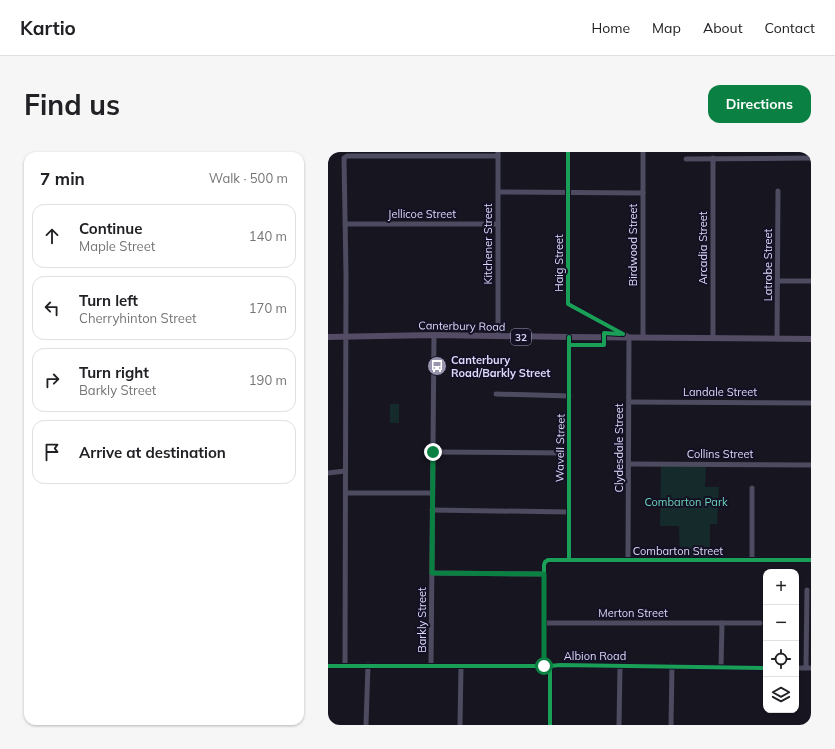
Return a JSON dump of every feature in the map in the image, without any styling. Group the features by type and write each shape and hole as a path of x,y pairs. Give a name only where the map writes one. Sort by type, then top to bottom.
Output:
{"main road":[{"name":"Canterbury Road","path":"328,337 434,335 569,338 629,337 811,339"}],"street":[{"name":"Haig Street","path":"568,152 568,304 629,337"},
{"name":"Birdwood Street","path":"643,152 643,338"},
{"path":"345,666 346,337 344,158 347,156 390,154 498,154"},
{"name":"Kitchener Street","path":"498,154 498,336"},
{"path":"686,158 811,158"},
{"name":"Arcadia Street","path":"713,338 714,158"},
{"name":"Latrobe Street","path":"777,339 778,191"},
{"path":"498,192 643,193"},
{"name":"Jellicoe Street","path":"345,224 498,224"},
{"path":"778,281 811,281"},
{"name":"Barkly Street","path":"432,666 434,335"},
{"name":"Clydesdale Street","path":"628,560 629,337"},
{"name":"Wavell Street","path":"569,338 569,560"},
{"path":"496,394 570,396"},
{"name":"Landale Street","path":"629,402 811,403"},
{"path":"433,452 569,453"},
{"name":"Collins Street","path":"629,464 811,465"},
{"path":"328,473 346,471"},
{"path":"752,488 752,560"},
{"path":"346,493 432,493"},
{"path":"432,510 569,512"},
{"name":"Combarton Street","path":"544,574 545,562 548,560 811,560"},
{"path":"432,573 544,574 544,666"},
{"path":"807,590 809,668"},
{"name":"Merton Street","path":"544,623 760,623"},
{"path":"721,668 722,623"},
{"path":"366,725 368,665"},
{"name":"Albion Road","path":"328,666 368,665 461,667 560,665 763,668"},
{"path":"550,666 550,725"},
{"path":"619,725 620,666"},
{"path":"671,725 672,666"},
{"path":"460,725 461,667"}],"green space":[{"path":"390,404 399,404 399,423 390,423"},
{"name":"Combarton Park","path":"661,464 706,464 705,487 719,487 717,524 710,524 710,560 680,560 679,526 660,526"}],"cycle path":[{"path":"568,152 568,304 623,334"},
{"path":"569,345 604,345 604,333 620,334"},
{"path":"569,337 569,560"},
{"path":"544,666 544,565 548,560 811,560"},
{"path":"328,666 560,665 763,668"},
{"path":"550,666 550,725"}],"place":[{"name":"Canterbury Road/Barkly Street","path":"437,366"}],"route":[{"path":"433,452 432,573 544,574 544,666"}]}
